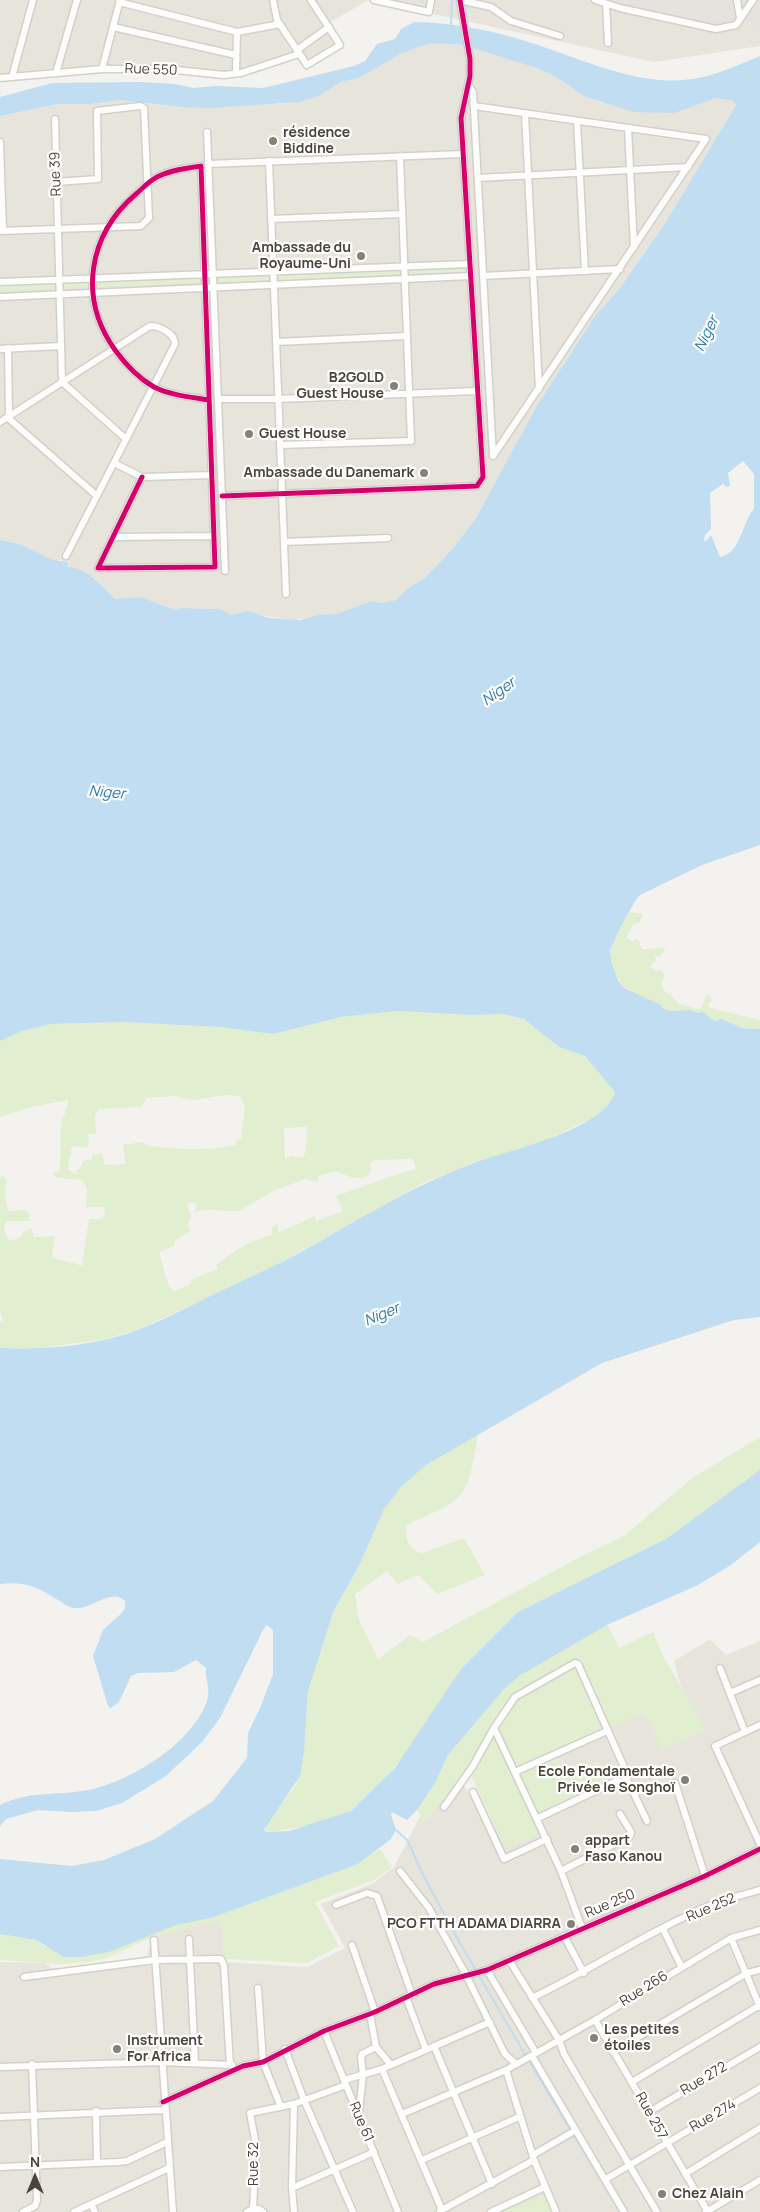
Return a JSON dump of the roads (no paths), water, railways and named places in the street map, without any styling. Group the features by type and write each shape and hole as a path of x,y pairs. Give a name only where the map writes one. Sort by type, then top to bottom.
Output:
{"street":[{"path":"12,78 33,0"},
{"path":"56,74 76,0"},
{"path":"273,0 280,24 307,65 340,45 311,0"},
{"path":"374,0 429,12 431,0"},
{"path":"222,496 477,486 483,477 476,391 461,118 468,85 470,59 460,0 491,6 510,21 560,36"},
{"path":"594,0 716,30 736,25 753,0"},
{"path":"737,0 740,18"},
{"path":"102,69 119,1 237,32 280,24"},
{"path":"606,4 608,44"},
{"path":"113,27 236,56"},
{"path":"298,52 329,27"},
{"path":"236,73 237,32"},
{"name":"Rue 550","path":"0,78 102,69 166,69 224,75 236,73 298,52"},
{"path":"468,85 473,92 474,106 493,456 706,139 474,106"},
{"path":"0,142 2,231 141,226 149,218 144,108 140,106 97,111 98,180 56,182"},
{"path":"525,114 539,389"},
{"name":"Rue 39","path":"54,119 62,382"},
{"path":"577,121 585,271"},
{"path":"628,128 634,247"},
{"path":"207,132 225,571"},
{"path":"208,164 463,154"},
{"path":"280,446 412,441 400,156"},
{"path":"269,161 286,594"},
{"path":"142,477 98,568 215,567 201,166 182,169 157,177 123,205 106,227 94,264 92,292 106,338 125,364 153,386 190,397 209,400"},
{"path":"478,178 688,167"},
{"path":"271,219 402,214"},
{"path":"0,282 469,264"},
{"path":"483,276 620,269"},
{"path":"0,296 470,276"},
{"path":"0,422 150,326 156,326 173,336 175,344 66,556"},
{"path":"276,342 407,336"},
{"path":"0,349 61,346"},
{"path":"8,348 8,417 97,496"},
{"path":"62,382 126,439"},
{"path":"218,400 278,400 476,391"},
{"path":"114,463 142,477 212,475"},
{"path":"113,537 214,536"},
{"path":"284,542 388,538"},
{"path":"444,1807 473,1766 494,1728 515,1697 575,1663 578,1664 624,1767 624,1773 647,1821"},
{"path":"720,1668 744,1732"},
{"path":"730,1693 760,1680"},
{"path":"760,1725 715,1746 760,1844"},
{"path":"494,1728 538,1818 561,1871 582,1928"},
{"path":"515,1772 607,1731"},
{"path":"538,1818 622,1778 624,1773"},
{"path":"676,1783 705,1876"},
{"path":"473,1792 504,1859 547,1839"},
{"path":"561,1871 630,1836 630,1832 620,1814"},
{"name":"Rue 250","path":"243,2066 263,2062 285,2049 324,2031 372,2013 434,1984 487,1970 705,1876 760,1849"},
{"path":"400,1871 429,1908 466,1974 505,2054 515,2063"},
{"name":"Rue 252","path":"532,1998 584,1973 622,1949 716,1903 760,1890"},
{"path":"336,1905 367,1893 376,1896 426,2050"},
{"path":"663,1930 682,1966"},
{"name":"Rue 266","path":"402,2114 506,2070 515,2063 534,2055 595,2020 731,1938 760,1930"},
{"path":"564,1936 584,1973"},
{"path":"632,2082 760,2006 731,1938"},
{"path":"189,1939 195,2063"},
{"path":"154,1940 172,2212"},
{"path":"352,1945 372,2013 376,2047 391,2065"},
{"path":"24,1977 154,1960 221,1959 224,1962 230,2065"},
{"path":"509,1960 559,2040 564,2054 657,2212"},
{"path":"487,1970 624,2212"},
{"path":"613,2052 747,1973 760,1970"},
{"path":"258,1988 263,2062 281,2107 294,2104 363,2074 391,2065 490,2022"},
{"name":"Rue 257","path":"595,2020 707,2212"},
{"name":"Rue 61","path":"324,2031 398,2212"},
{"path":"434,2046 492,2184"},
{"path":"359,2114 363,2074 362,2054 376,2047"},
{"name":"Rue 272","path":"649,2112 760,2047"},
{"path":"285,2049 304,2100 353,2212"},
{"path":"0,2067 32,2064 162,2062 243,2066"},
{"path":"23,2212 35,2206 37,2200 32,2064"},
{"path":"164,2102 243,2066"},
{"path":"382,2068 422,2160 440,2211 492,2184 576,2130"},
{"path":"506,2070 519,2117 533,2157 556,2212"},
{"name":"Rue 274","path":"606,2179 760,2088"},
{"path":"294,2104 292,2188 294,2212"},
{"name":"Rue 32","path":"250,2211 256,2145 250,2113 281,2107"},
{"path":"0,2116 164,2110"},
{"path":"96,2111 97,2163"},
{"path":"422,2160 519,2117"},
{"path":"685,2174 760,2128"},
{"path":"0,2167 127,2161 167,2142"},
{"path":"292,2188 374,2152"},
{"path":"74,2212 169,2168"},
{"path":"707,2212 760,2180"},
{"path":"491,2212 546,2188"},
{"path":"91,2204 95,2212"},
{"path":"250,2211 259,2208 263,2212"}],"water":[{"name":"Niger","path":"414,22 486,30 521,39 622,73 657,80 701,78 760,56 760,845 702,865 640,895 618,932 610,951 611,961 618,981 626,989 661,1005 662,1008 670,1011 690,1010 698,1013 702,1011 715,1021 722,1019 742,1028 760,1029 760,1317 734,1320 602,1363 426,1465 401,1487 384,1509 360,1564 333,1612 308,1691 304,1753 300,1776 264,1830 266,1832 289,1831 351,1811 395,1768 461,1669 518,1612 666,1539 760,1470 760,1542 731,1565 698,1585 607,1625 519,1676 504,1689 448,1755 435,1783 417,1810 407,1820 392,1812 391,1815 396,1830 391,1839 358,1864 211,1918 176,1925 109,1952 81,1957 64,1957 36,1940 0,1934 0,1859 72,1866 104,1860 155,1839 213,1801 247,1758 248,1733 273,1674 273,1630 267,1625 264,1628 220,1718 202,1742 166,1776 122,1803 96,1811 38,1810 6,1819 0,1826 0,1805 12,1800 35,1795 93,1789 126,1777 143,1768 175,1745 189,1731 207,1701 208,1692 206,1668 196,1660 174,1672 138,1673 131,1676 119,1702 111,1708 108,1706 93,1656 103,1630 122,1613 125,1608 125,1601 120,1597 114,1596 88,1606 73,1608 44,1592 24,1584 0,1584 0,1348 70,1346 105,1340 147,1327 293,1256 434,1179 575,1128 594,1117 607,1105 615,1092 585,1056 559,1047 524,1019 503,1014 471,1015 397,1011 341,1017 273,1034 220,1027 123,1022 51,1024 22,1031 0,1041 0,540 19,544 54,560 67,562 68,567 82,570 94,578 115,599 141,597 175,610 182,608 220,609 232,615 248,611 269,618 300,620 319,615 337,614 371,601 382,603 396,600 406,590 426,577 454,547 476,518 536,407 595,316 620,288 666,222 736,105 734,101 716,98 674,113 634,112 586,97 553,75 536,68 463,45 438,43 424,45 398,55 361,77 341,82 319,96 300,102 209,108 181,107 121,100 90,104 58,104 0,116 0,97 52,83 142,82 175,84 193,88 216,86 263,88 354,66 365,61 377,44 395,39 401,29","holes":["743,461 754,474 754,509 733,550 720,557 711,535 706,541 704,540 705,535 711,529 710,493 723,484 727,487 730,486 728,473"]}],"waterway":[{"path":"451,25 452,0"},
{"path":"396,1830 408,1841 421,1871 457,1938 526,2056"},
{"path":"529,2061 620,2212"}],"place":[{"name":"résidence Biddine","path":"273,141"},
{"name":"Ambassade du Royaume-Uni","path":"361,256"},
{"name":"B2GOLD Guest House","path":"394,386"},
{"name":"Guest House","path":"249,434"},
{"name":"Ambassade du Danemark","path":"424,473"},
{"name":"Ecole Fondamentale Privée le Songhoï","path":"685,1780"},
{"name":"appart Faso Kanou","path":"575,1849"},
{"name":"PCO FTTH ADAMA DIARRA","path":"571,1924"},
{"name":"Les petites étoiles","path":"594,2038"},
{"name":"Instrument For Africa","path":"117,2049"},
{"name":"Chez Alain","path":"662,2194"}]}
